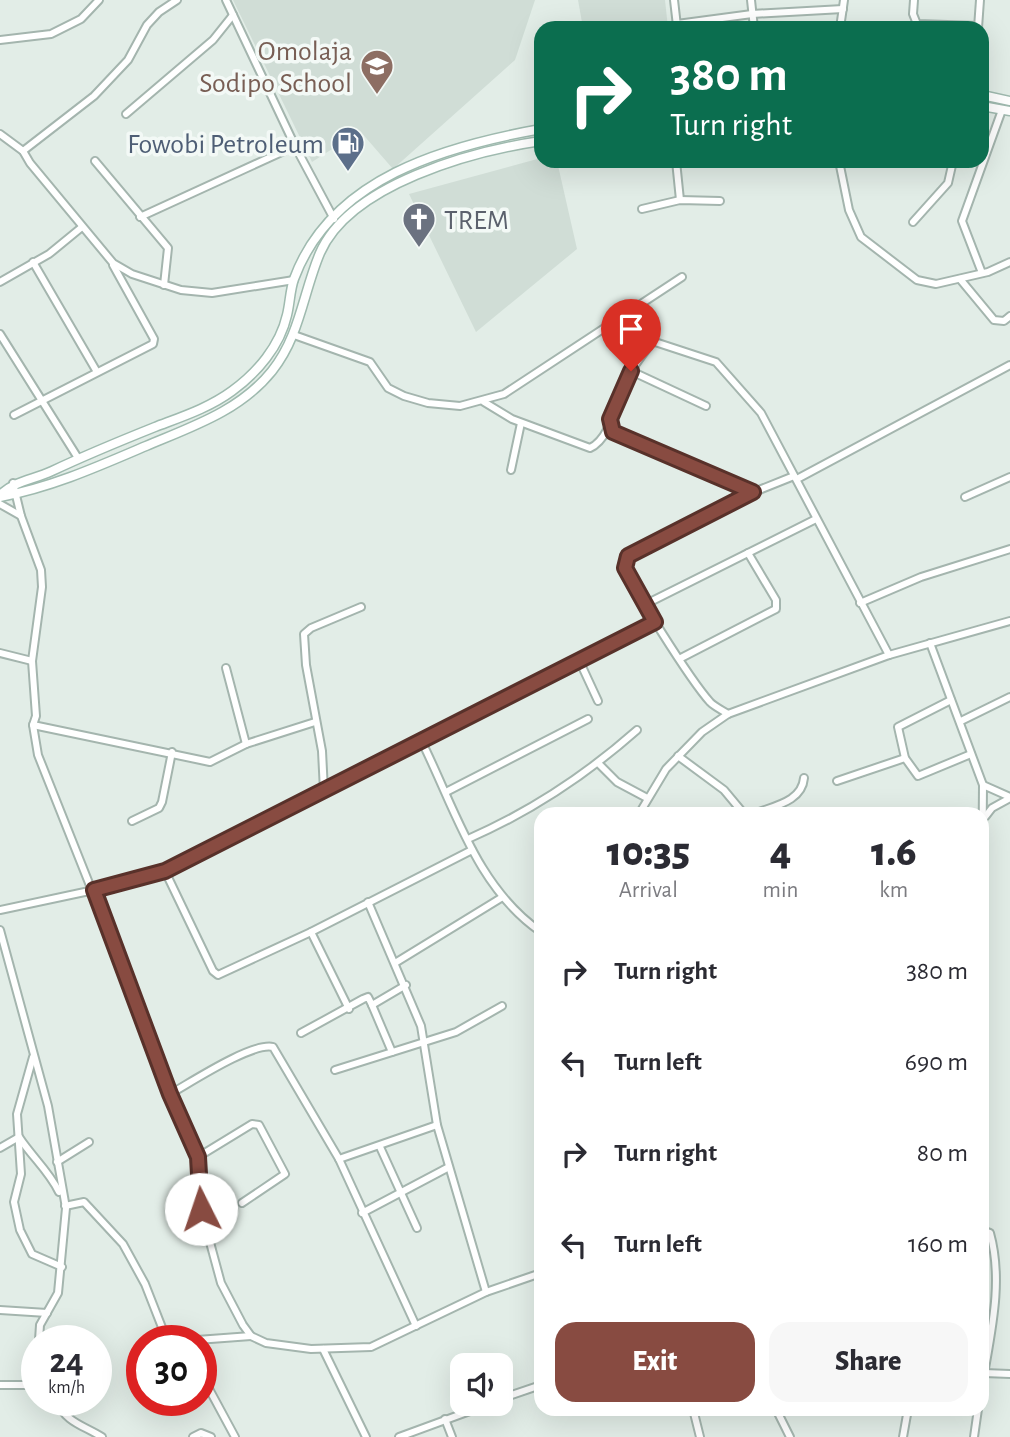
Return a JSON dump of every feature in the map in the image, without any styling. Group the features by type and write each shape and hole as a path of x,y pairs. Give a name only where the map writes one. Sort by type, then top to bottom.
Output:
{"main road":[{"path":"989,96 1010,101"},
{"path":"0,496 13,483 49,472 200,409 247,379 279,337 294,280 310,247 331,216 362,191 400,171 470,144 534,130"},
{"path":"0,496 56,484 209,420 240,402 272,371 294,335 321,252 340,225 366,201 400,184 475,155 534,142"}],"street":[{"path":"0,40 51,34 81,19 99,0"},
{"path":"23,151 101,88 128,60 147,25 159,12 177,0"},
{"path":"226,0 295,146 331,216 340,225"},
{"path":"674,0 677,21"},
{"path":"751,0 753,21"},
{"path":"841,21 844,0"},
{"path":"914,0 917,21"},
{"path":"978,21 980,0"},
{"path":"709,21 752,14 843,9"},
{"path":"127,114 213,40 233,15"},
{"path":"989,153 1006,110"},
{"path":"0,134 23,151 113,263 155,341 14,415"},
{"path":"140,216 295,146"},
{"path":"94,161 168,248 164,285"},
{"path":"677,168 680,200"},
{"path":"840,168 849,210 861,237 925,284 982,274 1010,262"},
{"path":"913,222 948,183 951,168"},
{"path":"982,274 962,221 983,168"},
{"path":"642,209 680,200 720,201"},
{"path":"0,282 82,227"},
{"path":"33,262 97,372"},
{"path":"113,263 132,274 164,285 212,293 294,280"},
{"path":"294,335 370,362 388,388 404,396 428,403 460,406 484,402 504,394 682,277"},
{"path":"960,279 994,320 1004,321 1010,316"},
{"path":"632,310 653,340 721,366 766,420 889,654"},
{"path":"0,334 3,346 43,398 78,458"},
{"path":"484,402 521,422 590,448 610,427 631,371 653,340"},
{"path":"728,714 711,703 655,622 625,568 628,556 753,492 795,478 1010,365"},
{"path":"631,371 706,407"},
{"path":"511,470 521,422"},
{"path":"610,427 621,436 753,492"},
{"path":"965,497 1010,477"},
{"path":"13,483 21,516 41,570 42,587 32,661 36,716 33,725 38,755 49,788 94,890 170,1094 198,1157 201,1209 206,1233 221,1283 251,1336"},
{"path":"0,504 21,516"},
{"path":"646,604 816,519"},
{"path":"860,603 921,577 1010,549"},
{"path":"681,658 776,609 776,600 748,553"},
{"path":"324,791 322,751 315,722 304,634 311,628 361,607"},
{"path":"642,807 678,756 702,732 728,714 889,654 1010,621"},
{"path":"0,910 94,890 165,871 655,622"},
{"path":"930,643 983,785 984,807"},
{"path":"0,653 32,661"},
{"path":"579,660 598,701"},
{"path":"226,668 247,744"},
{"path":"961,721 1010,697"},
{"path":"951,699 898,727 905,758 918,776 971,754"},
{"path":"446,792 588,719"},
{"path":"33,725 210,762 247,744 315,722"},
{"path":"468,839 536,805 599,764 637,730"},
{"path":"421,740 471,850 501,898 534,926"},
{"path":"132,821 159,808 172,752"},
{"path":"678,756 724,790 738,807"},
{"path":"837,781 905,758"},
{"path":"599,764 617,782 647,798"},
{"path":"770,807 803,790 804,778"},
{"path":"983,785 1010,797"},
{"path":"989,812 1010,797"},
{"path":"165,871 213,971 218,975 311,932 471,850"},
{"path":"395,963 501,898"},
{"path":"368,902 406,985 421,1026 437,1125 486,1292"},
{"path":"0,930 48,1106 64,1203 62,1267 58,1293 40,1325"},
{"path":"311,932 349,1009"},
{"path":"372,1004 406,985"},
{"path":"301,1033 368,997 392,1052"},
{"path":"335,1070 456,1032 502,1006"},
{"path":"170,1094 221,1065 261,1047 273,1047 339,1159 416,1326"},
{"path":"33,1055 17,1114 20,1174 14,1202 20,1230 32,1255 62,1267"},
{"path":"198,1157 252,1125 261,1127 285,1174 242,1203"},
{"path":"339,1159 380,1147 437,1125"},
{"path":"0,1148 19,1137"},
{"path":"19,1137 36,1163 50,1174 64,1203"},
{"path":"57,1162 89,1142"},
{"path":"380,1147 417,1228"},
{"path":"362,1213 449,1167"},
{"path":"64,1203 84,1202 123,1244 145,1284 161,1325"},
{"path":"989,1233 996,1258 995,1300 989,1340"},
{"path":"217,1339 251,1336 267,1343 323,1349 371,1347 486,1292 534,1275"},
{"path":"0,1310 47,1313"},
{"path":"323,1349 366,1437"},
{"path":"989,1373 1010,1374"},
{"path":"0,1395 1,1386 21,1385"},
{"path":"513,1395 534,1387"},
{"path":"217,1404 233,1434 224,1437"},
{"path":"68,1416 78,1427 102,1437"},
{"path":"399,1437 455,1416"},
{"path":"695,1416 700,1437"},
{"path":"780,1416 790,1437"},
{"path":"903,1437 907,1416"},
{"path":"974,1437 977,1416"},
{"path":"446,1419 452,1437"},
{"path":"193,1437 201,1433 211,1437"}],"shaded area":[{"name":"Omolaja Sodipo School","path":"233,0 535,0 515,60 393,169 360,131 312,162"},
{"path":"578,0 665,0 667,21 582,21"},
{"path":"534,160 534,168 559,168 577,249 476,332 409,194"}],"place":[{"name":"Omolaja Sodipo School","path":"377,96"},
{"name":"Fowobi Petroleum","path":"348,173"},
{"name":"TREM","path":"419,249"}],"route":[{"path":"201,1209 198,1157 170,1094 94,890 165,871 655,622 625,568 628,556 753,492 613,432 610,419 631,371"}]}
